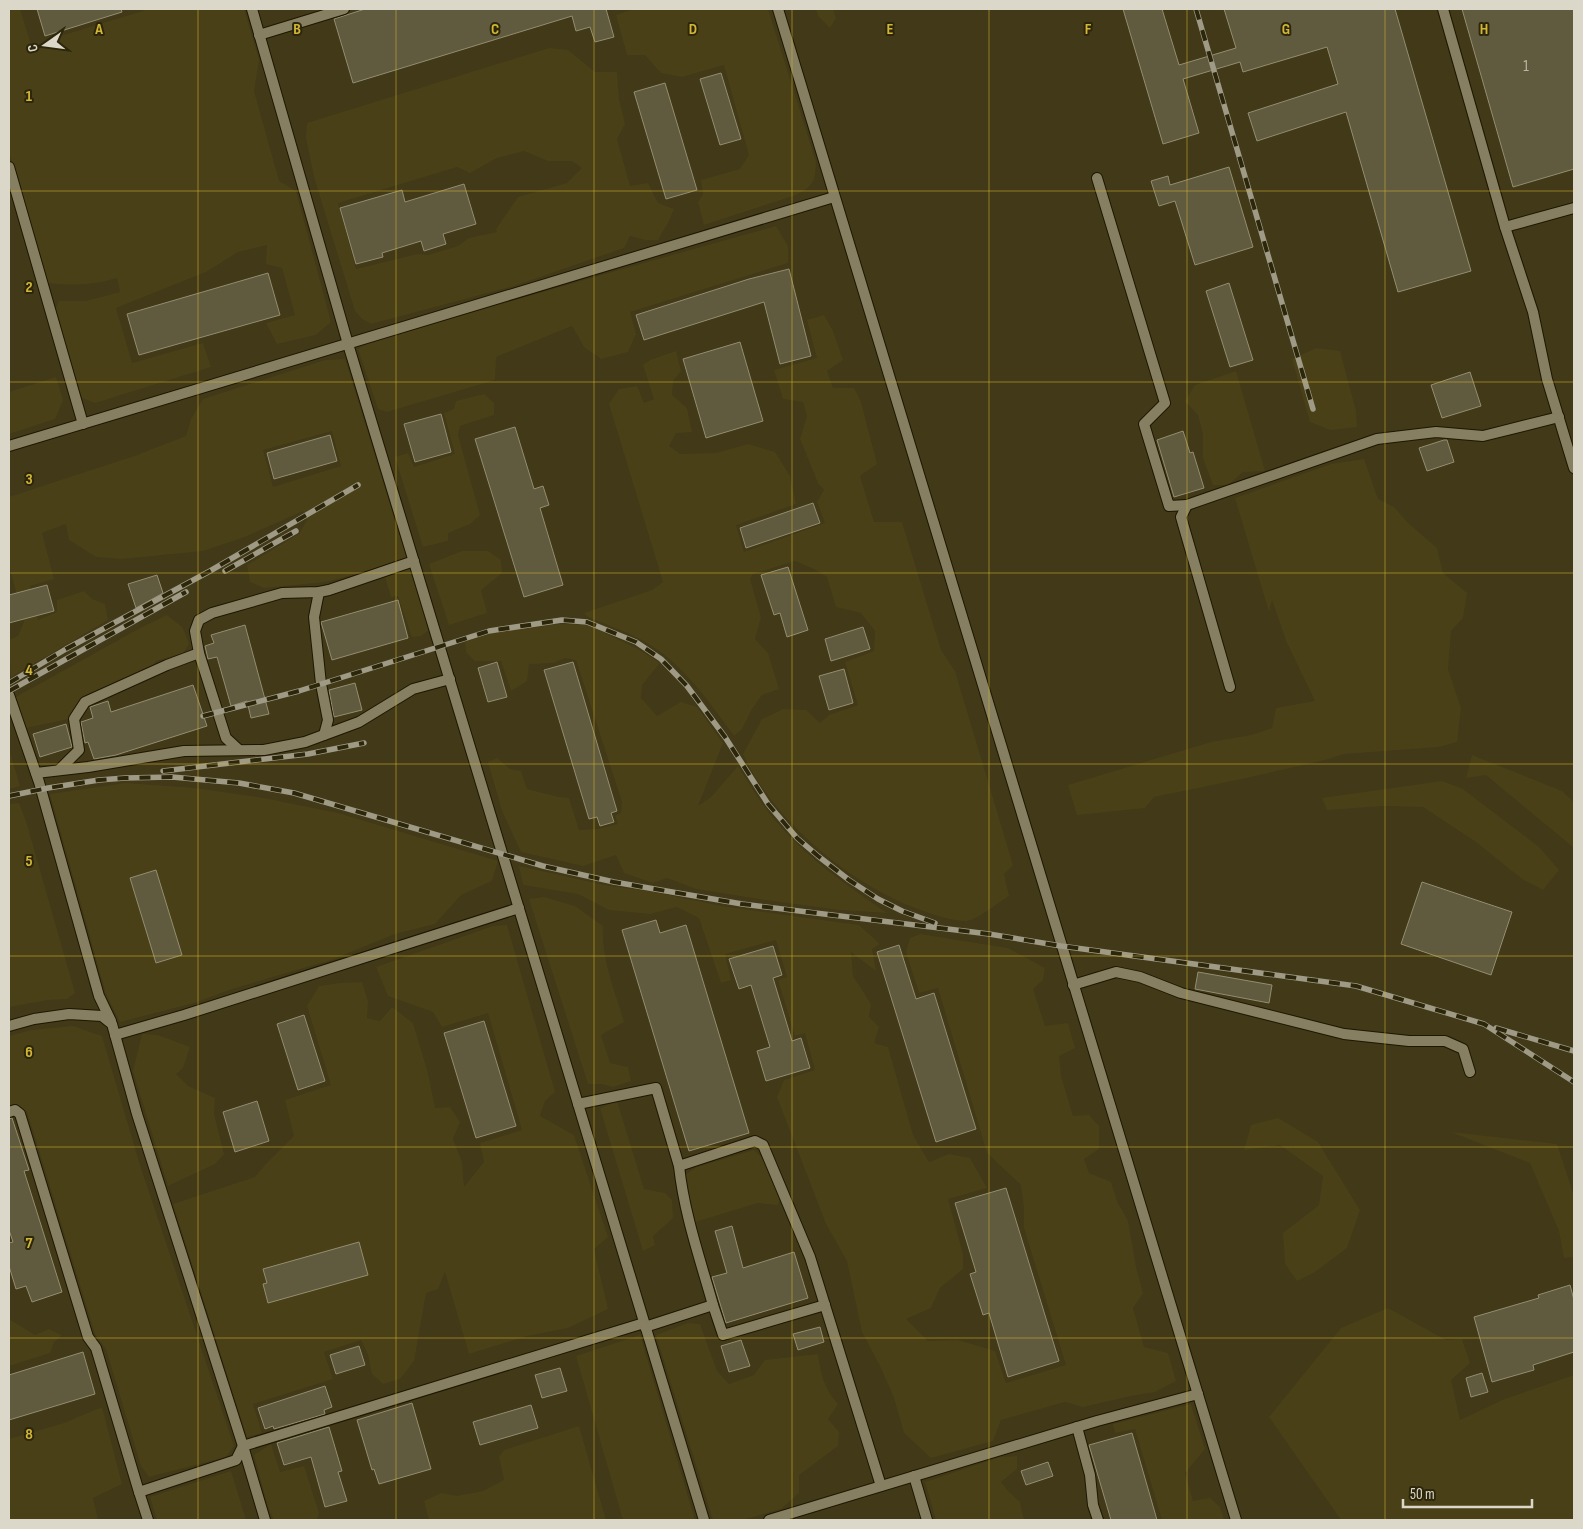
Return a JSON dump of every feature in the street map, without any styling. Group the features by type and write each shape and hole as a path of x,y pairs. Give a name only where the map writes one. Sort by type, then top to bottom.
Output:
{"lane":[{"path":"252,9 348,344 704,1520"},
{"path":"259,35 344,9"},
{"path":"778,9 1236,1520"},
{"path":"1442,9 1505,227 1533,312 1547,379 1574,468"},
{"path":"9,167 11,185 83,424"},
{"path":"1097,178 1165,403 1144,424 1169,506 1187,506 1377,440 1436,432 1483,436 1559,417"},
{"path":"9,446 834,197"},
{"path":"1505,227 1574,208"},
{"path":"1187,506 1181,517 1230,687"},
{"path":"239,750 226,738 199,653 196,631 199,620 212,613 282,593 319,592 414,561"},
{"path":"319,592 314,617 321,684 328,720 324,735"},
{"path":"59,770 79,750 74,720 85,702 167,664 199,653"},
{"path":"36,773 184,751 264,750 305,742 360,722 413,688 450,679"},
{"path":"9,695 36,773 99,996 112,1024 137,1114 265,1520"},
{"path":"115,1034 184,1015 519,908"},
{"path":"1073,985 1116,972 1140,977 1181,993 1344,1034 1409,1042 1445,1041 1463,1049 1470,1072"},
{"path":"9,1026 34,1019 69,1014 102,1016 112,1024"},
{"path":"578,1104 656,1088 679,1166 681,1188 690,1226 723,1335 825,1305"},
{"path":"9,1112 15,1110 20,1114 88,1337 96,1348 112,1398 148,1520"},
{"path":"679,1166 755,1140 763,1145 810,1257 881,1486"},
{"path":"139,1492 236,1460 243,1446 713,1305"},
{"path":"769,1520 1077,1427 1198,1394"},
{"path":"1077,1427 1090,1476 1093,1505 1098,1520"},
{"path":"914,1476 927,1520"}],"shaded area":[{"path":"9,9 1574,9 1574,1520 9,1520"},
{"path":"9,9 20,9 33,51 41,49 44,41 149,9 244,9 259,60 254,91 279,181 296,191 331,322 316,335 277,344 266,323 295,315 282,268 266,264 267,245 238,252 206,272 116,308 132,363 203,343 211,367 95,403 82,398 55,310 59,301 86,301 120,292 117,278 83,284 48,283 9,152"},
{"path":"634,9 768,9 816,162 814,178 807,189 796,195 704,225 698,202 703,194 701,180 740,169 749,155 724,65 682,77 661,73 645,55 627,55 616,15"},
{"path":"816,9 833,9 836,18 830,28 818,16"},
{"path":"549,48 568,50 595,72 617,72 619,99 625,124 617,139 630,186 648,183 658,203 674,209 658,240 645,240 630,236 624,248 514,286 371,324 362,319 355,311 314,177 306,138 307,123","holes":["524,151 548,161 572,161 582,168 567,183 518,197 496,229 497,232 469,238 458,246 428,255 417,254 356,269 338,203 457,167 470,173 497,158"]},
{"path":"776,226 788,246 788,263 630,312 636,334 628,352 601,359 584,347 572,326 496,357 495,380 387,412 378,409 358,349 370,342"},
{"path":"824,315 833,331 843,360 827,371 833,388 854,388 861,402 877,464 860,476 874,522 902,522 941,650 955,671 1013,865 1004,874 1009,896 981,915 966,921 929,913 902,903 874,889 847,871 797,829 775,805 757,780 743,754 762,719 783,709 806,710 820,723 829,715 858,705 845,662 874,651 875,631 861,613 836,607 827,577 795,561 753,574 750,579 761,617 755,639 768,653 779,689 762,695 752,709 742,729 734,736 692,681 667,657 638,638 588,617 584,613 652,590 663,582 609,404 619,389 637,386 644,403 654,399 643,365 650,360 676,351 681,371 673,381 672,395 687,408 692,432 676,433 669,446 680,454 716,453 748,444 775,452 790,476 796,504 736,525 744,552 825,523 817,502 824,490 818,483 800,439 807,416 803,402 783,399 774,370 817,358 807,320"},
{"path":"1316,348 1340,351 1356,411 1357,427 1330,430 1310,422 1292,359"},
{"path":"345,359 429,630 421,636 412,637 398,596 391,597 382,567 326,582 264,588 250,582 247,565 299,534 307,520 303,511 245,537 203,551 122,559 96,557 69,540 66,524 42,533 54,579 30,586 38,620 57,612 57,600 84,591 92,599 105,604 108,620 11,677 9,640 18,636 24,622 9,565 9,497 134,456 186,436 191,419 203,399 325,360","holes":["332,431 341,466 273,487 263,450"]},
{"path":"1236,371 1265,471 1243,472 1228,485 1213,485 1203,458 1203,434 1198,415 1185,401 1195,385"},
{"path":"56,377 63,400 55,419 9,434 9,392"},
{"path":"484,394 494,403 494,415 460,426 458,435 480,515 470,524 448,533 448,541 423,547 395,457 408,453 414,467 455,454 444,413 454,409 456,401"},
{"path":"1364,459 1378,499 1394,507 1408,523 1437,548 1443,573 1467,593 1463,618 1451,631 1448,669 1461,708 1457,742 1439,747 1344,754 1242,779 1154,797 1145,808 1077,815 1068,785 1211,742 1251,735 1272,728 1276,708 1315,701 1287,643 1272,600 1269,612 1235,498 1331,464"},
{"path":"462,551 488,551 501,560 502,573 481,590 487,613 449,625 429,564"},
{"path":"167,615 183,628 189,644 183,653 156,661 152,667 86,695 69,719 26,728 14,698"},
{"path":"559,624 588,625 638,649 660,663 642,685 641,698 657,716 681,702 697,707 723,743 698,806 711,797 738,766 770,814 800,847 887,913 840,910 696,889 667,878 653,883 624,873 616,855 583,866 521,852 502,811 488,762 497,758 510,769 521,771 527,789 569,798 579,830 598,829 618,824 615,816 621,813 622,802 576,660 565,658 554,663 529,664 527,681 511,691 501,661 475,661 466,652 465,642 491,633"},
{"path":"9,749 20,786 9,789"},
{"path":"1472,755 1562,791 1574,802 1574,848 1486,775 1466,778"},
{"path":"1442,781 1463,789 1539,847 1559,870 1543,890 1522,879 1476,842 1423,807 1383,806 1327,810 1322,798"},
{"path":"126,783 195,788 264,798 338,813 498,861 492,881 461,895 435,924 395,934 331,960 232,989 194,1003 120,1022 106,994 50,794"},
{"path":"19,803 26,821 75,993 67,999 48,1000 9,1007 9,804"},
{"path":"519,866 604,885 654,892 721,906 859,925 880,944 872,949 876,971 851,952 853,976 871,1004 869,1017 879,1027 874,1043 888,1047 913,1135 929,1162 949,1154 970,1158 987,1188 948,1199 963,1254 963,1269 940,1288 931,1308 906,1319 928,1341 958,1340 995,1351 1006,1383 1066,1365 1024,1228 1021,1185 987,1153 938,988 919,993 906,952 910,938 920,934 1008,948 1045,968 1043,980 1033,989 1045,1026 1068,1023 1075,1048 1059,1056 1061,1076 1073,1116 1089,1115 1099,1126 1099,1149 1084,1159 1089,1173 1111,1182 1117,1201 1128,1221 1136,1267 1143,1293 1133,1308 1144,1347 1168,1353 1176,1381 1155,1392 1083,1407 1065,1402 1001,1420 993,1441 931,1458 904,1433 894,1398 862,1332 847,1261 826,1224 777,1097 784,1080 815,1070 805,1033 795,1036 778,980 787,977 776,940 725,954 731,980 721,983 699,918 677,907 650,914 609,910 578,894 523,885"},
{"path":"544,897 575,906 603,926 606,963 624,1022 601,1035 610,1063 628,1067 631,1081 613,1087 602,1084 588,1084 529,899"},
{"path":"507,925 555,1092 545,1101 540,1116 574,1135 608,1237 594,1249 608,1309 568,1328 527,1336 469,1354 445,1272 438,1289 426,1293 414,1361 400,1379 383,1384 372,1374 368,1354 361,1340 324,1352 333,1379 253,1404 262,1433 247,1437 173,1204 255,1177 294,1136 285,1100 331,1085 307,1006 319,986 339,983 362,982 368,1001 367,1018 380,1021 392,1007 413,1023 428,1073 435,1108 450,1107 460,1122 453,1139 462,1162 464,1187 484,1162 480,1143 522,1130 488,1013 442,1027 433,1012 388,996 376,967 493,926"},
{"path":"73,1026 102,1036 139,1162 234,1446 226,1457 149,1477 141,1466 106,1349 95,1334 27,1111 9,1105 9,1036 31,1030"},
{"path":"142,1034 158,1035 190,1047 183,1068 176,1074 188,1086 215,1098 214,1114 224,1154 215,1164 168,1186 133,1071"},
{"path":"617,1101 644,1189 665,1193 672,1200 673,1218 653,1236 655,1245 643,1251 600,1108"},
{"path":"1278,1118 1318,1142 1360,1210 1347,1248 1315,1272 1297,1281 1285,1264 1283,1233 1319,1205 1323,1176 1280,1145 1244,1150 1251,1125"},
{"path":"1451,1132 1557,1144 1574,1196 1574,1257 1564,1258 1559,1231 1530,1163"},
{"path":"754,1150 766,1161 780,1198 778,1205 758,1203 695,1222 684,1182 686,1174 697,1167"},
{"path":"1388,1308 1446,1340 1462,1339 1470,1363 1451,1380 1460,1420 1502,1400 1574,1375 1574,1520 1341,1520 1269,1417 1341,1328"},
{"path":"9,1319 35,1335 49,1329 62,1335 54,1342 50,1353 9,1366"},
{"path":"688,1323 700,1324 717,1371 729,1384 754,1375 765,1360 818,1354 824,1381 838,1404 828,1419 839,1432 838,1446 799,1475 799,1493 781,1509 742,1520 713,1520 656,1335"},
{"path":"640,1335 695,1520 623,1520 576,1356"},
{"path":"1191,1404 1205,1449 1185,1473 1193,1501 1210,1498 1220,1507 1224,1520 1162,1520 1135,1429 1115,1433 1113,1424"},
{"path":"102,1407 122,1484 93,1498 98,1520 9,1520 9,1439 64,1423"},
{"path":"579,1426 606,1520 429,1520 424,1501 441,1493 457,1496 483,1491 504,1480 499,1457 504,1450"},
{"path":"271,1444 280,1472 304,1466 319,1513 317,1520 274,1520 268,1507 254,1455"},
{"path":"1017,1456 1017,1469 1001,1482 1020,1502 1024,1520 936,1520 925,1482 1000,1457"},
{"path":"231,1471 246,1520 157,1520 150,1497"}],"building":[{"path":"37,9 121,9 122,12 45,36"},
{"path":"365,9 606,9 614,37 595,42 590,27 576,31 572,16 353,83 334,19"},
{"path":"1123,9 1162,9 1179,65 1236,48 1224,9 1395,9 1471,271 1398,292 1346,112 1257,141 1248,113 1338,84 1327,47 1243,72 1240,62 1183,79 1199,133 1163,144"},
{"path":"1462,9 1574,9 1574,169 1513,187"},
{"path":"721,73 741,139 720,145 700,79"},
{"path":"665,83 697,190 666,199 634,92"},
{"path":"1229,167 1253,247 1195,265 1175,201 1159,206 1151,181 1168,176 1170,185"},
{"path":"464,184 476,224 443,234 446,244 424,251 421,241 382,253 383,257 356,264 340,208 402,190 405,202"},
{"path":"789,269 811,356 780,364 764,302 644,340 636,315 749,279"},
{"path":"268,273 280,315 139,355 127,314"},
{"path":"1229,283 1253,360 1230,367 1206,291"},
{"path":"740,342 763,421 706,438 683,359"},
{"path":"1470,372 1481,406 1442,418 1431,385"},
{"path":"441,414 451,452 415,462 404,424"},
{"path":"515,427 534,489 543,486 549,505 540,508 563,585 524,597 475,439"},
{"path":"1183,431 1190,453 1193,452 1204,488 1174,497 1157,440"},
{"path":"330,435 337,461 274,479 267,453"},
{"path":"1447,440 1454,462 1427,471 1419,448"},
{"path":"813,503 820,523 746,548 740,528"},
{"path":"788,567 808,630 787,637 780,613 774,615 761,575"},
{"path":"157,575 163,593 136,608 128,584"},
{"path":"47,585 54,611 9,623 9,595"},
{"path":"398,600 408,638 332,660 321,622"},
{"path":"245,625 269,714 251,718 247,701 231,706 217,657 208,659 205,646 214,643 211,635"},
{"path":"863,627 870,649 831,661 825,639"},
{"path":"497,662 507,697 488,702 478,668"},
{"path":"573,662 617,811 611,813 614,822 600,826 597,817 589,819 544,670"},
{"path":"844,669 853,703 829,710 819,676"},
{"path":"355,683 362,710 334,717 329,690"},
{"path":"193,685 207,726 116,755 94,759 88,742 85,743 81,722 93,718 90,707 108,701 111,712"},
{"path":"66,724 72,747 40,757 33,734"},
{"path":"156,870 182,955 156,963 130,878"},
{"path":"1422,882 1512,912 1491,975 1401,944"},
{"path":"656,920 660,933 686,925 749,1133 689,1151 622,930"},
{"path":"899,945 916,999 934,993 976,1129 936,1142 877,952"},
{"path":"773,946 782,975 773,978 792,1041 801,1038 810,1068 766,1081 757,1051 770,1047 751,985 739,989 729,959"},
{"path":"1198,972 1272,985 1269,1003 1195,989"},
{"path":"304,1015 325,1081 298,1090 277,1024"},
{"path":"484,1021 516,1126 476,1138 444,1033"},
{"path":"257,1101 269,1141 235,1152 223,1112"},
{"path":"12,1118 29,1170 24,1171 62,1292 32,1302 26,1286 16,1289 9,1266 9,1243 13,1242 9,1230 9,1119"},
{"path":"1006,1188 1059,1361 1008,1377 989,1313 983,1315 970,1274 976,1272 955,1203"},
{"path":"732,1226 743,1268 794,1252 808,1298 726,1323 712,1277 727,1273 715,1231"},
{"path":"359,1242 368,1275 268,1303 263,1284 267,1283 263,1269"},
{"path":"1570,1285 1574,1300 1574,1352 1533,1365 1534,1370 1492,1382 1474,1317 1539,1298 1538,1295"},
{"path":"820,1327 824,1342 798,1350 793,1334"},
{"path":"741,1340 750,1366 729,1372 721,1346"},
{"path":"359,1346 365,1365 336,1374 330,1355"},
{"path":"83,1352 95,1394 9,1420 9,1375"},
{"path":"560,1368 567,1391 542,1398 535,1375"},
{"path":"1482,1373 1488,1392 1471,1397 1466,1378"},
{"path":"325,1386 332,1407 324,1410 325,1414 274,1429 273,1426 265,1429 258,1408"},
{"path":"412,1403 431,1469 379,1484 374,1469 372,1470 357,1420"},
{"path":"531,1405 538,1428 480,1445 473,1422"},
{"path":"329,1427 342,1471 338,1472 347,1501 325,1507 311,1457 284,1465 277,1443"},
{"path":"1132,1433 1157,1520 1111,1520 1089,1445"},
{"path":"1048,1462 1053,1476 1026,1485 1021,1471"}],"railway":[{"path":"1196,9 1313,409"},
{"path":"9,683 66,649 210,571 358,485"},
{"path":"225,571 296,531"},
{"path":"9,691 186,592"},
{"path":"203,716 299,691 489,631 562,620 587,622 636,642 661,659 687,686 725,737 768,804 797,838 849,880 878,899 902,911 935,923"},
{"path":"163,771 308,754 364,743"},
{"path":"9,796 99,780 125,778 172,777 239,783 294,793 543,866 614,882 742,904 989,934 1061,946 1356,986 1484,1024 1574,1082"},
{"path":"1496,1028 1574,1051"}]}
